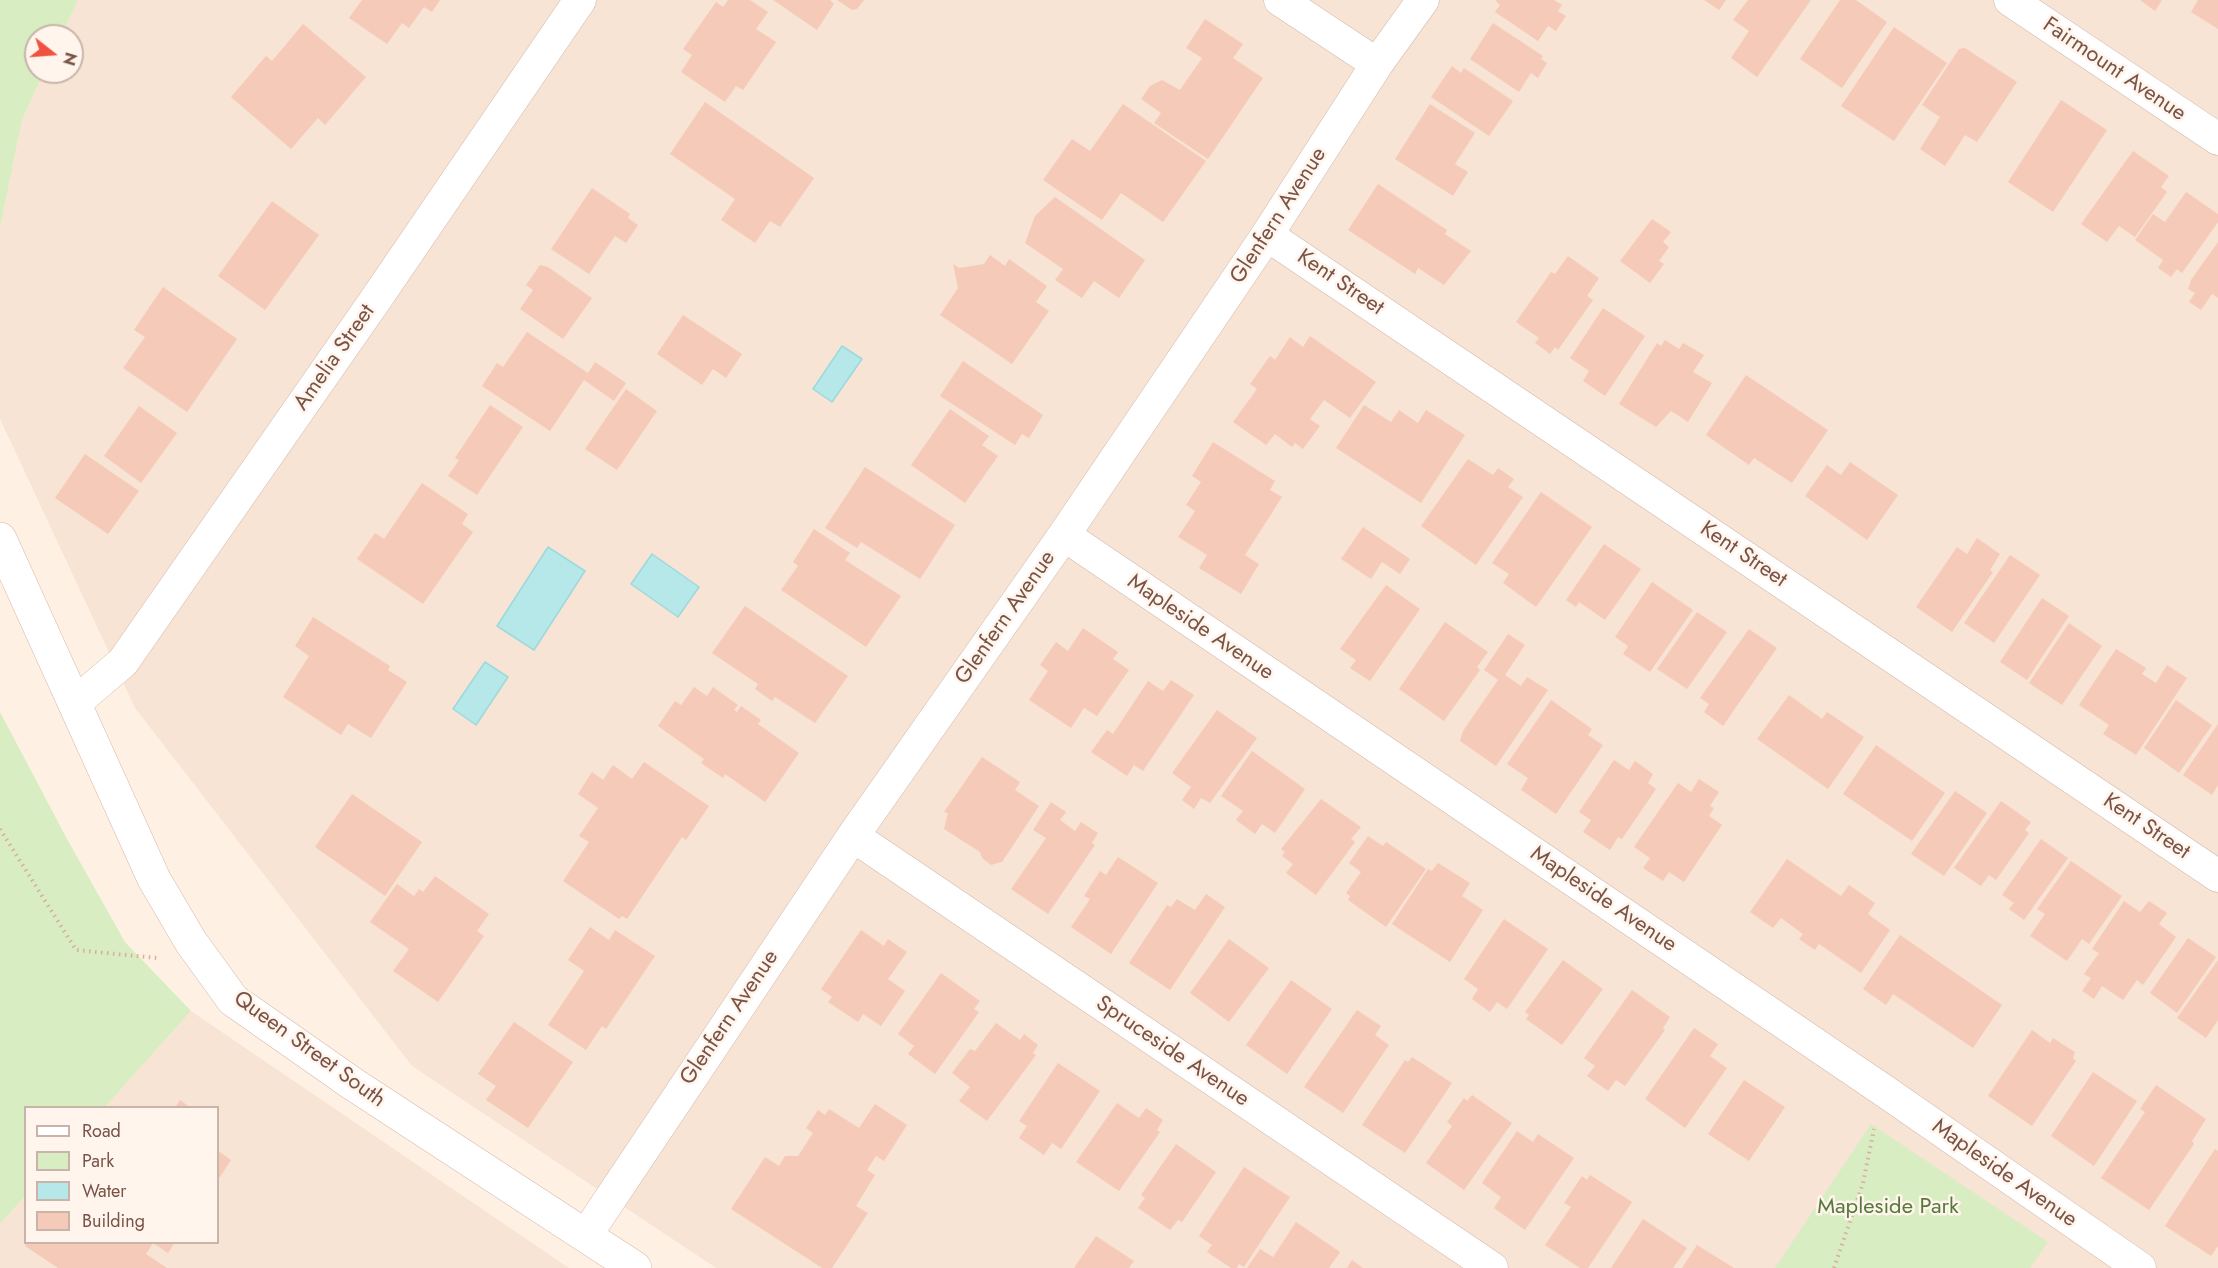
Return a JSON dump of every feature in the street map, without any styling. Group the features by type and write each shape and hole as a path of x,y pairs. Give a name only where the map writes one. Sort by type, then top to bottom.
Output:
{"main road":[{"name":"Queen Street South","path":"0,539 154,879 191,942 233,1000 353,1084 635,1268"}],"street":[{"name":"Amelia Street","path":"75,703 123,662 376,299 580,0"},
{"path":"1280,0 1377,64"},
{"name":"Glenfern Avenue","path":"586,1234 853,836 1064,535 1267,235 1377,64 1423,0"},
{"name":"Fairmount Avenue","path":"2010,0 2218,139"},
{"name":"Kent Street","path":"1267,235 2218,876"},
{"name":"Mapleside Avenue","path":"1064,535 1883,1090 2140,1268"},
{"name":"Spruceside Avenue","path":"853,836 1492,1268"}],"path":[{"path":"0,829 76,950 207,963"},
{"path":"1834,1268 1863,1183 1883,1090"}],"shaded area":[{"path":"78,0 2218,0 2218,1268 716,1268 412,1066 135,708 0,419 0,229 22,120 38,84 84,84 84,24 67,24"},
{"path":"191,1011 569,1268 0,1268 0,1224 24,1197 24,1244 219,1244 219,1106 106,1106"}],"green space":[{"path":"0,0 78,0 67,24 24,24 24,84 38,84 22,120 0,229"},
{"path":"0,712 125,942 191,1011 106,1106 24,1106 24,1197 0,1224"},
{"name":"Mapleside Park","path":"1871,1124 2048,1242 2030,1268 1775,1268"}],"water":[{"path":"842,346 862,359 832,402 813,389"},
{"path":"548,547 585,571 534,650 497,626"},
{"path":"652,554 699,587 678,617 631,584"},
{"path":"485,662 508,677 476,725 453,709"}],"building":[{"path":"362,0 440,0 432,12 424,7 409,28 402,23 387,44 349,18"},
{"path":"728,0 750,0 768,12 756,29 776,42 743,90 736,86 725,102 681,72 692,55 683,49 716,2 723,7"},
{"path":"773,0 830,0 834,4 817,30"},
{"path":"837,0 864,0 857,9 852,10"},
{"path":"1495,0 1554,0 1562,5 1558,11 1566,16 1556,31 1548,26 1538,41 1495,12 1500,5"},
{"path":"1704,0 1726,0 1719,10"},
{"path":"1748,0 1811,0 1757,77 1731,58 1749,31 1733,20"},
{"path":"1840,0 1856,0 1887,22 1842,88 1800,59"},
{"path":"2140,0 2162,0 2155,11"},
{"path":"2198,0 2218,0 2218,29 2191,12"},
{"path":"1205,19 1243,44 1233,58 1263,78 1208,159 1154,123 1161,113 1141,99 1150,86 1162,80 1180,90 1202,58 1186,48"},
{"path":"1493,23 1543,56 1541,59 1547,63 1538,78 1531,73 1519,92 1470,59"},
{"path":"303,24 366,77 325,125 318,118 291,149 231,97 266,56 272,61"},
{"path":"1894,27 1947,63 1894,141 1841,106"},
{"path":"1965,48 2017,82 1977,142 1965,135 1945,166 1920,149 1940,117 1922,105 1959,49"},
{"path":"1452,66 1461,73 1464,68 1513,101 1489,136 1431,97"},
{"path":"2061,100 2107,130 2053,212 2008,182"},
{"path":"705,102 814,178 780,227 770,221 755,243 721,220 735,199 670,154"},
{"path":"1123,104 1206,161 1163,222 1121,193 1102,220 1043,180 1072,139 1090,151"},
{"path":"1430,104 1475,133 1455,164 1468,172 1453,196 1395,159"},
{"path":"2133,151 2169,176 2161,187 2167,192 2135,237 2119,226 2107,242 2081,224"},
{"path":"1378,184 1447,230 1445,234 1471,251 1444,285 1418,268 1415,274 1348,230"},
{"path":"592,188 630,214 628,218 638,225 626,243 615,236 589,274 551,249"},
{"path":"2186,192 2218,214 2218,222 2182,273 2177,269 2171,277 2158,268 2163,260 2135,240 2153,214 2165,222"},
{"path":"1055,197 1145,260 1119,298 1094,281 1082,298 1055,280 1063,269 1025,243 1035,216"},
{"path":"272,201 319,235 265,310 218,276"},
{"path":"1652,219 1671,232 1663,242 1669,247 1659,261 1664,264 1650,283 1620,261"},
{"path":"2218,242 2218,298 2212,294 2201,310 2189,302 2195,293 2188,289 2191,280"},
{"path":"990,255 1005,266 1009,259 1047,286 1036,302 1049,311 1012,364 940,315 958,288 953,264 959,268 984,264"},
{"path":"1568,256 1599,278 1587,296 1593,300 1558,350 1555,347 1550,354 1535,343 1539,338 1516,322 1551,272 1555,274"},
{"path":"540,265 548,267 592,298 563,339 520,309 533,290 526,285"},
{"path":"163,287 237,339 187,412 123,368 145,337 134,330"},
{"path":"1603,308 1645,336 1605,396 1583,381 1589,371 1570,358"},
{"path":"683,315 742,354 726,378 713,369 702,385 657,354"},
{"path":"527,332 588,373 595,362 626,383 614,401 584,380 550,431 482,386 497,363 503,367"},
{"path":"1310,336 1376,382 1350,418 1324,400 1310,419 1320,426 1303,449 1295,443 1292,447 1275,434 1266,445 1233,422 1257,389 1250,384 1270,356 1275,360 1290,337 1303,347"},
{"path":"1665,340 1679,349 1683,343 1704,355 1693,372 1712,383 1688,422 1671,411 1656,427 1619,404 1657,343 1661,346"},
{"path":"963,361 1043,415 1029,438 1022,434 1015,445 940,396"},
{"path":"1746,375 1828,430 1792,483 1754,458 1749,465 1706,435"},
{"path":"626,389 657,411 617,470 585,449"},
{"path":"490,405 523,427 477,495 448,476 459,460 455,458"},
{"path":"1364,405 1391,422 1399,410 1418,423 1426,410 1465,435 1421,503 1336,448"},
{"path":"139,406 177,433 141,483 104,456"},
{"path":"950,409 989,436 982,445 998,456 965,503 911,465"},
{"path":"1213,442 1275,481 1270,490 1282,497 1245,555 1259,564 1241,594 1199,568 1207,555 1178,537 1195,511 1186,505 1201,482 1192,476"},
{"path":"85,454 139,491 108,534 55,498"},
{"path":"1468,459 1493,475 1498,468 1514,479 1508,487 1523,497 1476,565 1421,526"},
{"path":"1850,462 1898,495 1867,540 1805,496 1827,465 1841,475"},
{"path":"865,467 955,525 920,579 861,542 857,548 825,528"},
{"path":"422,483 468,514 462,524 473,532 423,604 357,559 375,533 384,539"},
{"path":"1541,492 1592,527 1536,607 1503,583 1509,574 1492,563"},
{"path":"1363,527 1410,559 1400,574 1382,562 1371,579 1341,559"},
{"path":"814,529 850,553 845,560 901,596 866,647 781,590 798,566 793,562"},
{"path":"1977,538 2000,554 1990,570 1993,572 1952,632 1916,607 1957,547 1967,554"},
{"path":"1604,544 1641,569 1605,620 1579,602 1576,607 1566,600"},
{"path":"2010,555 2040,575 1994,643 1964,623"},
{"path":"1652,582 1693,610 1650,672 1623,654 1628,646 1615,637"},
{"path":"1386,585 1420,609 1370,681 1350,668 1356,660 1340,649"},
{"path":"2042,598 2069,616 2027,680 2000,662"},
{"path":"745,606 848,676 815,723 775,697 772,701 755,689 758,684 712,653"},
{"path":"1697,612 1727,632 1687,689 1657,669"},
{"path":"313,617 390,666 388,670 407,682 371,738 348,724 341,735 283,697 309,656 295,646"},
{"path":"1445,622 1488,652 1477,667 1480,670 1444,721 1399,689"},
{"path":"2069,623 2102,646 2062,705 2029,683"},
{"path":"1083,628 1118,652 1113,659 1129,670 1097,716 1084,708 1071,728 1029,700 1048,671 1040,665 1056,642 1068,651"},
{"path":"1749,629 1777,648 1723,726 1704,712 1709,704 1700,698"},
{"path":"1508,634 1525,645 1505,675 1521,686 1527,677 1548,690 1496,766 1460,741 1463,731 1498,680 1484,670"},
{"path":"2116,649 2146,668 2142,674 2156,683 2167,665 2187,678 2136,755 2103,734 2109,725 2079,705"},
{"path":"1171,680 1194,695 1143,771 1134,765 1127,776 1091,752 1107,730 1113,734 1148,681 1163,691"},
{"path":"694,687 707,696 713,687 738,705 734,710 737,712 741,706 761,720 758,724 799,753 765,802 725,774 723,778 701,763 704,759 658,726 675,701 681,705"},
{"path":"1789,695 1822,719 1827,712 1864,737 1828,789 1757,739"},
{"path":"1551,700 1592,729 1588,735 1603,745 1556,814 1521,790 1528,778 1507,764"},
{"path":"2176,700 2212,725 2179,773 2144,748"},
{"path":"1217,710 1257,738 1210,803 1201,798 1194,809 1182,800 1191,787 1172,773"},
{"path":"2218,724 2218,785 2212,795 2183,775"},
{"path":"1876,745 1945,793 1912,841 1843,794"},
{"path":"1252,751 1305,789 1275,833 1262,824 1255,834 1236,820 1243,811 1221,796"},
{"path":"982,757 1020,782 1015,790 1039,806 1002,862 991,865 982,858 980,852 944,829 948,813 944,812"},
{"path":"1614,760 1629,770 1635,761 1653,774 1648,783 1656,789 1622,839 1618,837 1610,850 1583,832 1591,820 1579,812"},
{"path":"644,762 709,806 686,840 682,837 627,919 622,916 619,919 563,881 589,842 579,836 598,808 578,794 592,772 603,780 613,765 632,779"},
{"path":"1699,779 1719,792 1710,806 1714,808 1709,816 1722,825 1684,882 1669,872 1663,881 1643,868 1650,858 1634,847 1678,783 1691,792"},
{"path":"1955,791 1987,813 1944,876 1911,854"},
{"path":"352,794 422,842 385,896 315,847"},
{"path":"1321,799 1361,827 1351,839 1355,842 1316,895 1286,873 1293,864 1282,856 1285,852 1281,849"},
{"path":"2001,801 2031,822 2025,830 2029,833 1996,880 1989,875 1981,886 1954,868"},
{"path":"1051,802 1066,812 1060,820 1075,831 1081,822 1098,833 1092,843 1095,845 1048,914 1011,889 1046,838 1033,830"},
{"path":"1368,836 1383,846 1386,842 1426,869 1386,927 1348,900 1350,896 1346,893 1361,872 1349,863"},
{"path":"2041,839 2068,858 2024,920 2009,909 2014,903 2002,895"},
{"path":"1118,857 1158,883 1111,954 1071,927 1090,899 1084,896 1100,871 1106,875"},
{"path":"1787,859 1841,896 1849,885 1875,903 1868,914 1890,930 1861,973 1819,944 1815,950 1799,939 1803,934 1781,918 1773,928 1750,912"},
{"path":"2071,861 2122,896 2089,944 2082,939 2067,961 2030,936 2045,914 2037,909"},
{"path":"1438,863 1470,883 1462,896 1483,910 1450,962 1392,924 1428,869 1432,871"},
{"path":"435,876 489,914 477,931 484,936 438,1002 393,971 409,949 370,922 397,884 414,896 419,889 423,892"},
{"path":"1206,894 1225,907 1170,990 1129,963 1167,905 1171,907 1177,899 1195,910"},
{"path":"2124,901 2140,912 2149,901 2167,913 2159,924 2176,937 2143,985 2137,980 2123,1000 2102,986 2094,999 2082,991 2091,978 2084,974 2099,953 2092,949"},
{"path":"1504,919 1548,949 1507,1009 1497,1002 1490,1012 1472,999 1478,989 1464,979"},
{"path":"590,927 609,940 615,930 655,956 606,1029 602,1026 586,1050 548,1025 584,971 568,960"},
{"path":"861,930 884,946 888,939 907,952 888,979 905,991 881,1026 863,1014 858,1022 828,1002 832,997 821,989"},
{"path":"1900,935 2002,1005 1973,1048 1893,994 1886,1005 1863,989"},
{"path":"2188,938 2216,957 2177,1013 2150,993"},
{"path":"1229,939 1269,968 1229,1022 1190,993"},
{"path":"1563,960 1603,989 1562,1045 1526,1019 1529,1015 1525,1012"},
{"path":"2218,960 2218,1020 2206,1038 2177,1018"},
{"path":"941,973 980,1001 974,1009 979,1012 935,1074 908,1054 914,1046 898,1034"},
{"path":"1291,980 1332,1009 1287,1074 1246,1045"},
{"path":"1632,990 1670,1017 1663,1028 1665,1030 1625,1086 1616,1080 1608,1091 1587,1076 1595,1066 1584,1058"},
{"path":"1357,1010 1381,1026 1375,1035 1389,1045 1343,1113 1304,1087"},
{"path":"514,1022 573,1062 528,1128 486,1100 496,1086 478,1074"},
{"path":"996,1023 1020,1040 1024,1034 1038,1045 1033,1053 1036,1055 987,1121 959,1101 970,1087 952,1073 970,1049 975,1051"},
{"path":"1694,1028 1718,1044 1710,1056 1727,1068 1685,1128 1645,1099"},
{"path":"2032,1030 2050,1043 2053,1038 2075,1052 2073,1058 2076,1061 2032,1126 1988,1096"},
{"path":"1412,1057 1452,1083 1405,1153 1362,1125 1405,1060 1408,1062"},
{"path":"1058,1063 1100,1091 1061,1149 1052,1143 1044,1155 1019,1138 1027,1126 1019,1121"},
{"path":"2093,1072 2137,1101 2094,1166 2051,1136"},
{"path":"1744,1080 1785,1107 1749,1161 1708,1134"},
{"path":"2156,1085 2206,1119 2192,1141 2194,1144 2149,1210 2101,1178 2145,1112 2140,1109"},
{"path":"1472,1095 1512,1123 1464,1190 1426,1163 1452,1126 1447,1122 1464,1098 1467,1101"},
{"path":"180,1100 188,1106 176,1106"},
{"path":"1117,1103 1139,1118 1146,1108 1163,1120 1157,1130 1160,1132 1119,1191 1076,1162"},
{"path":"875,1104 907,1125 884,1161 876,1156 867,1170 875,1175 856,1206 868,1213 832,1268 822,1268 731,1209 765,1157 779,1166 785,1156 798,1156 813,1133 806,1128 818,1110 825,1115 829,1109 859,1128"},
{"path":"1517,1131 1533,1142 1538,1134 1574,1158 1525,1230 1494,1208 1501,1197 1482,1183"},
{"path":"1176,1144 1216,1172 1182,1222 1178,1220 1170,1230 1138,1208 1145,1198 1141,1195"},
{"path":"2215,1149 2218,1151 2218,1246 2211,1256 2165,1226"},
{"path":"219,1152 231,1160 219,1178"},
{"path":"1244,1167 1290,1197 1244,1267 1239,1264 1237,1268 1231,1268 1207,1252 1212,1245 1199,1236"},
{"path":"1590,1175 1632,1202 1588,1268 1580,1268 1545,1245 1571,1207 1564,1203 1582,1176 1587,1180"},
{"path":"1643,1219 1687,1248 1673,1268 1611,1268"},
{"path":"1296,1222 1340,1252 1329,1268 1247,1268 1260,1249 1273,1257"},
{"path":"1096,1236 1134,1261 1129,1268 1074,1268"},
{"path":"26,1244 152,1244 146,1254 167,1268 58,1268 25,1246"},
{"path":"154,1244 174,1244 168,1253"},
{"path":"1697,1245 1734,1268 1682,1268"},
{"path":"1352,1260 1363,1268 1347,1268"}]}
